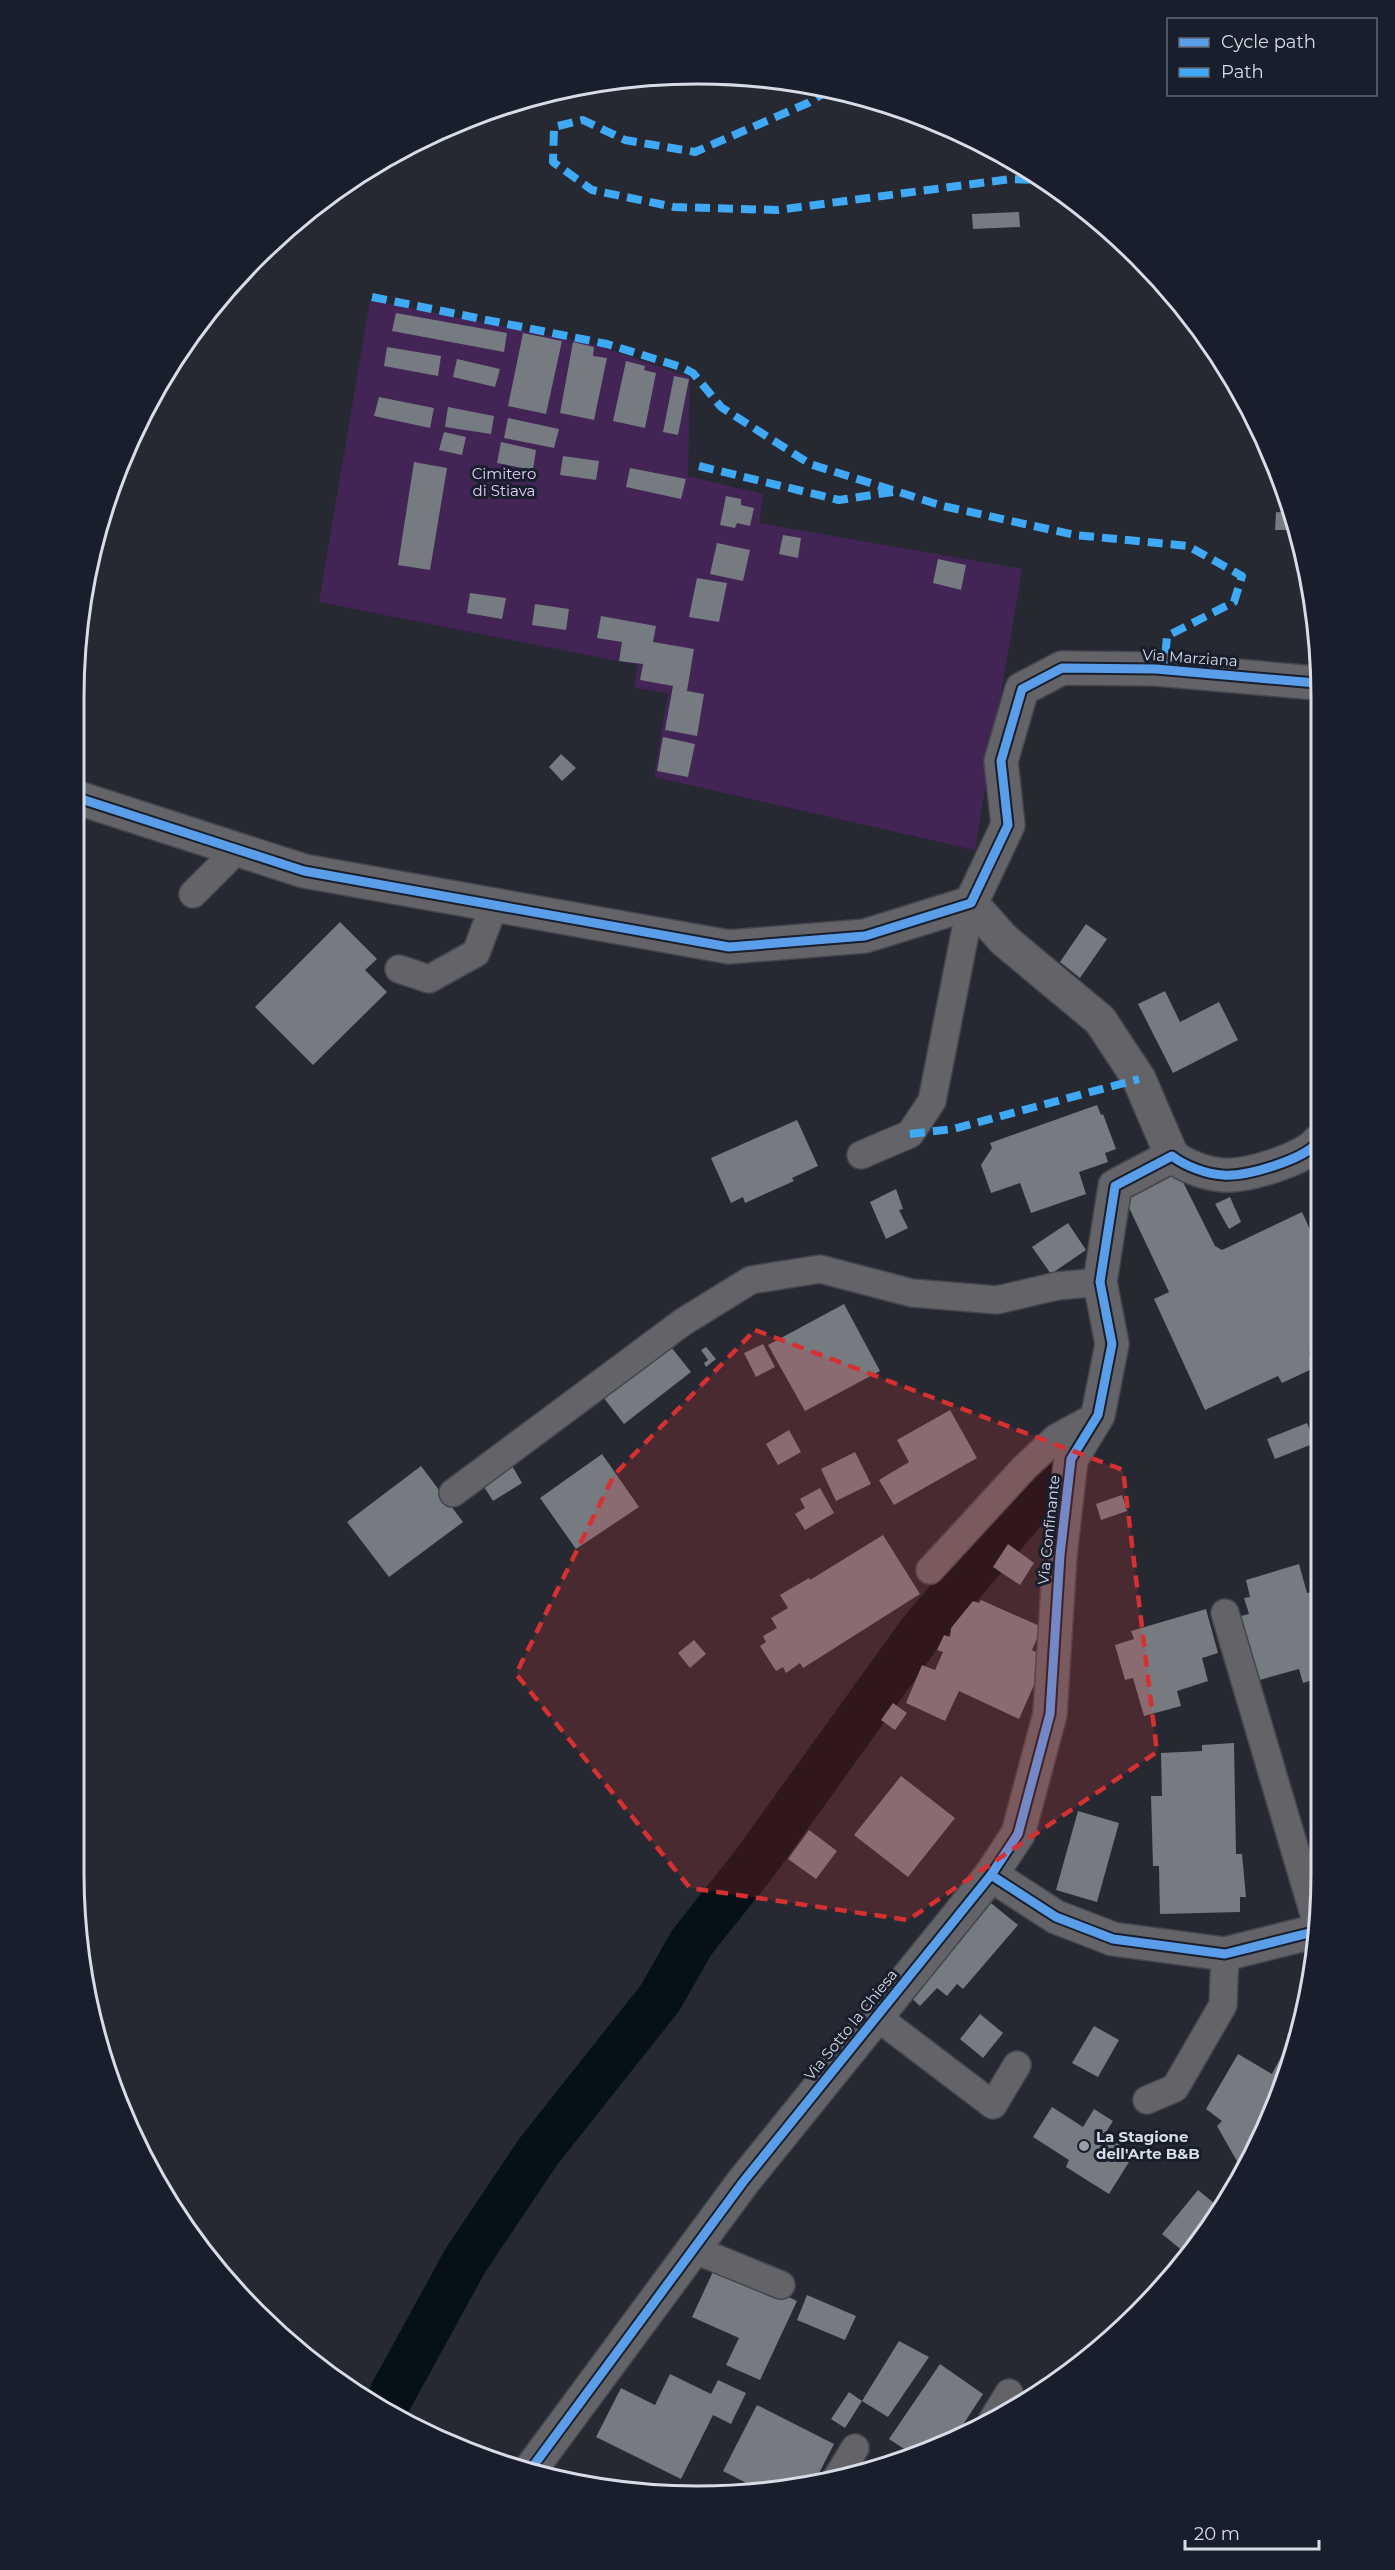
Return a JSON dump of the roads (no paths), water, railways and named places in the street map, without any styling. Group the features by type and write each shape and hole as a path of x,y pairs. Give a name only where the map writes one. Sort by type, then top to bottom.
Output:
{"street":[{"name":"Via Marziana","path":"970,903 1008,825 1001,761 1022,689 1062,668 1156,669 1311,683"},
{"path":"84,800 304,871 729,947 865,936 970,903 1004,940 1100,1020 1139,1080 1172,1156 1183,1164 1224,1176 1291,1160 1311,1147"},
{"name":"Via Confinante","path":"991,1875 1018,1834 1050,1714 1060,1555 1071,1459 1098,1415 1112,1344 1100,1282 1115,1186 1172,1156"},
{"path":"991,1875 1056,1917 1113,1939 1225,1954 1308,1932"},
{"name":"Via Sotto la Chiesa","path":"535,2464 743,2182 991,1875"}],"lane":[{"path":"193,894 238,849"},
{"path":"861,1155 910,1134 932,1101 970,903"},
{"path":"399,969 429,979 476,953 494,905"},
{"path":"453,1493 683,1322 751,1280 820,1269 912,1293 997,1300 1057,1286 1100,1282"},
{"path":"930,1570 1024,1468 1056,1438 1098,1415"},
{"path":"1225,1613 1310,1906"},
{"path":"1147,2100 1175,2088 1222,2005 1225,1954"},
{"path":"877,2017 993,2105 1017,2065"},
{"path":"693,2249 781,2285"},
{"path":"1001,2406 1009,2393"},
{"path":"843,2468 855,2448"}],"waterway":[{"path":"388,2402 465,2261 538,2152 660,1998 692,1942 754,1864 921,1632 1063,1464"}],"place":[{"name":"La Stagione dell'Arte B&B","path":"1084,2146"}],"park label":[{"name":"Cimitero di Stiava","path":"504,482"}]}
